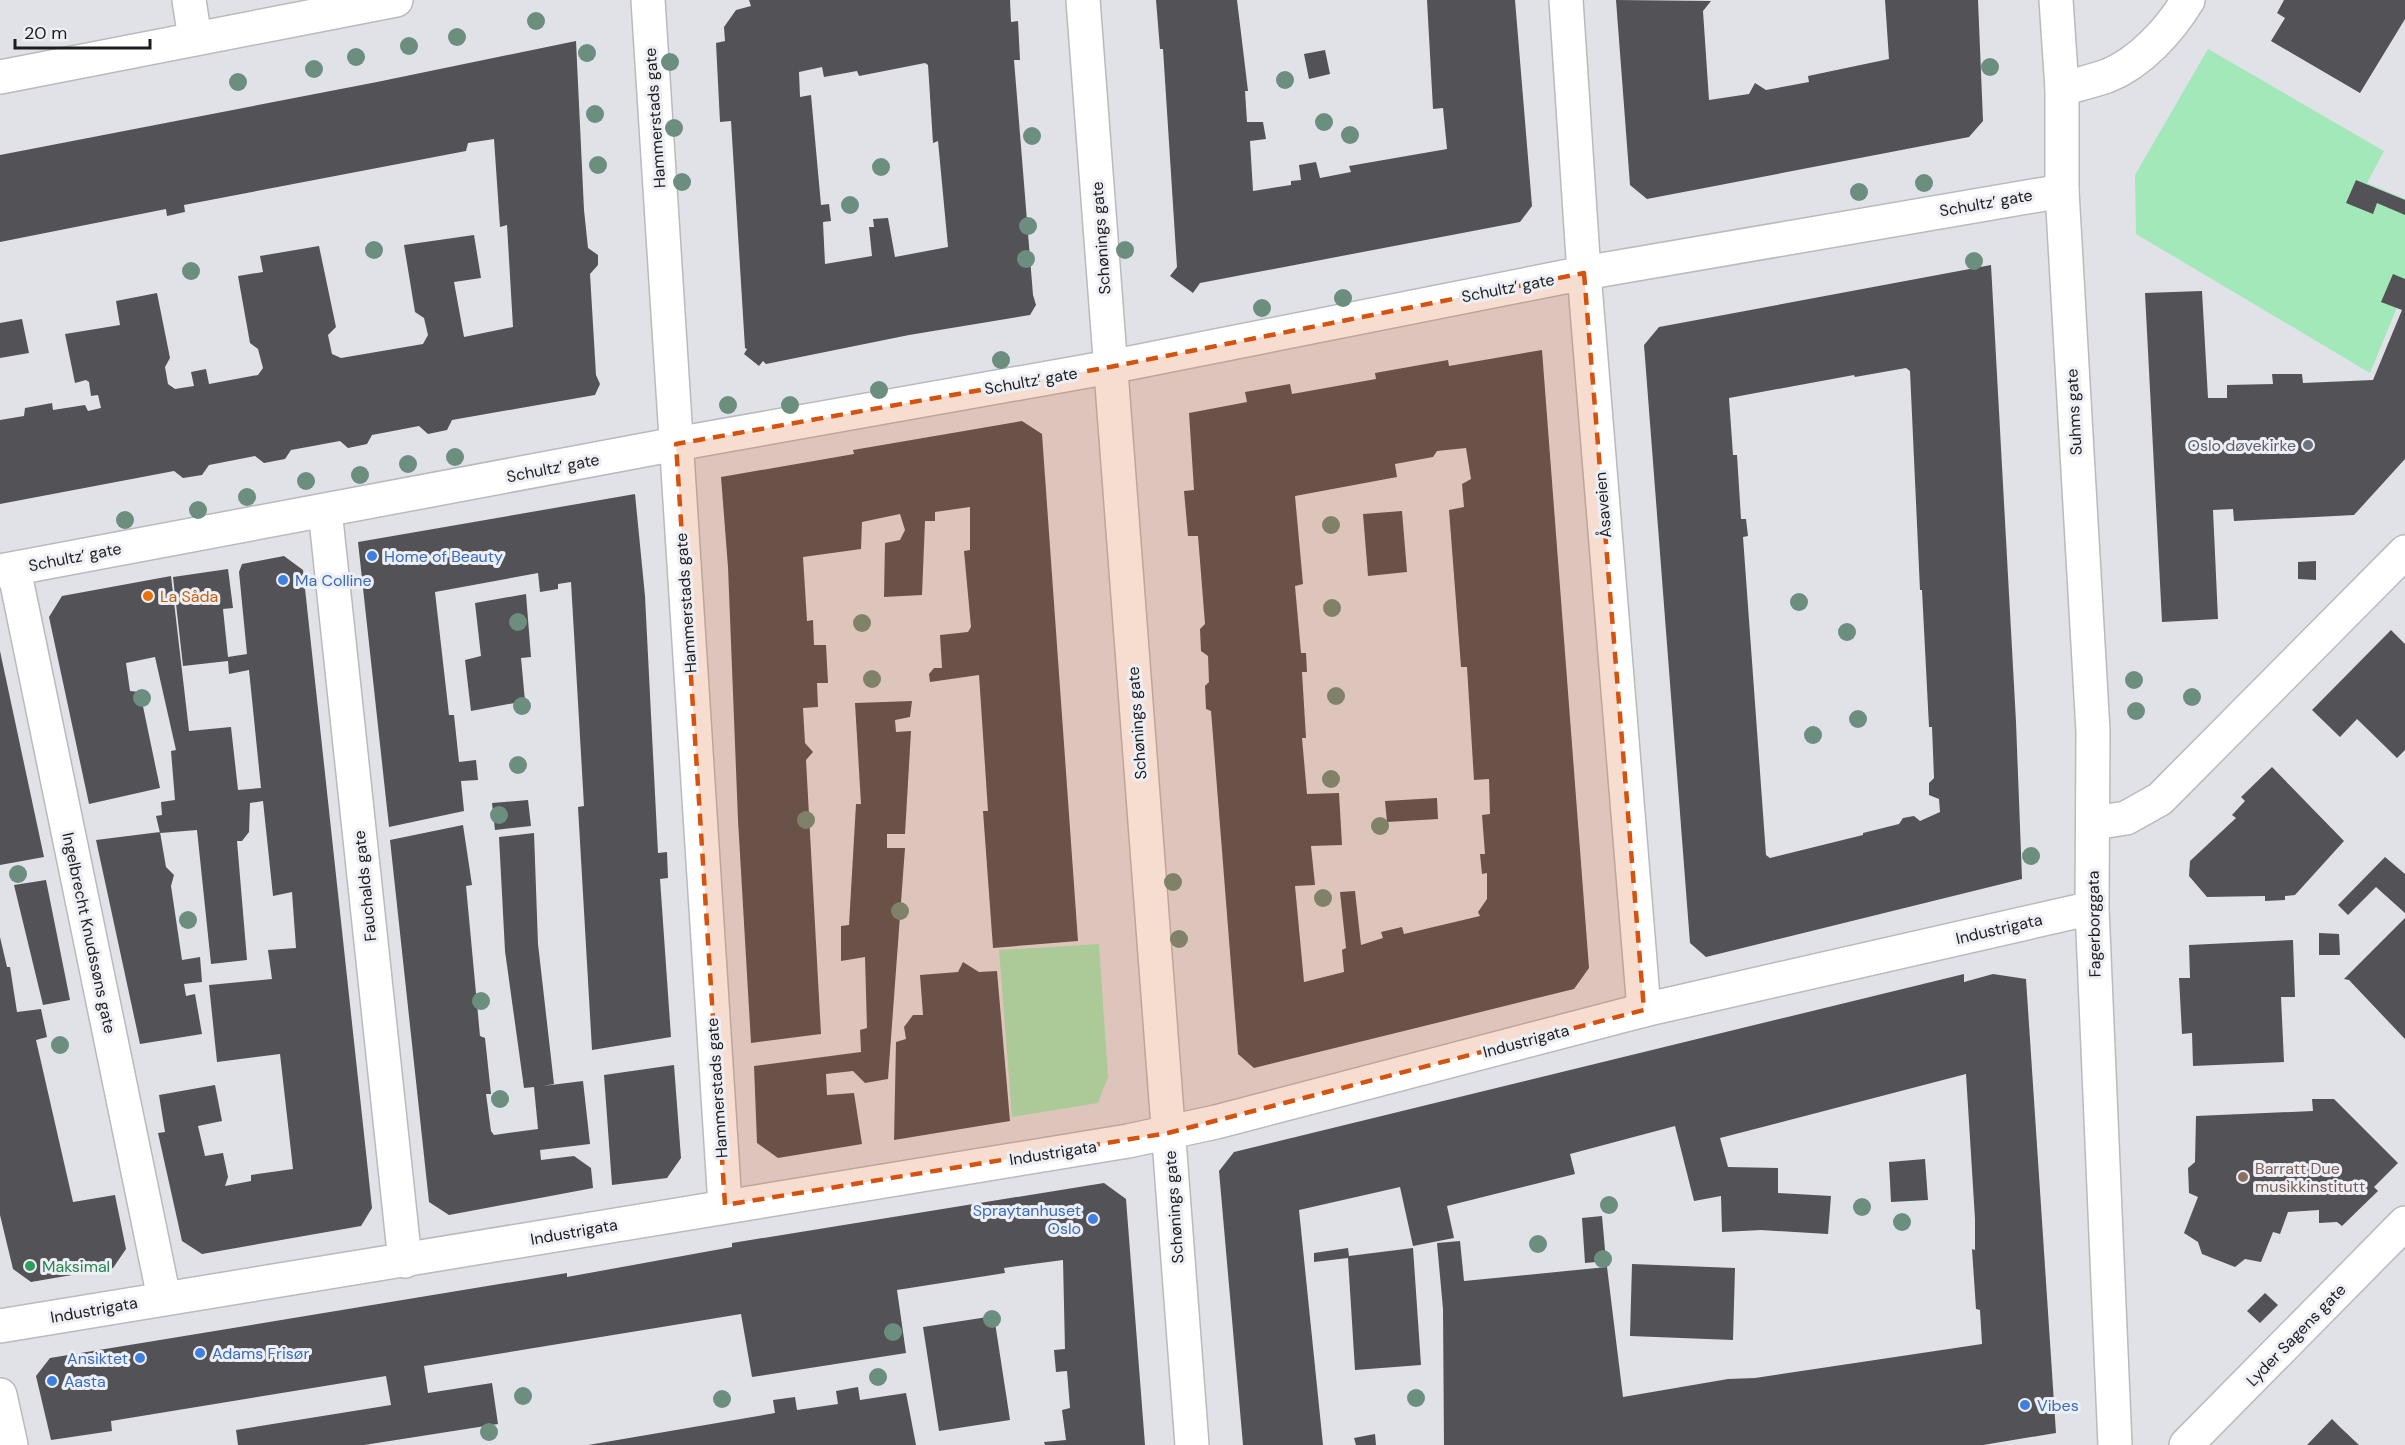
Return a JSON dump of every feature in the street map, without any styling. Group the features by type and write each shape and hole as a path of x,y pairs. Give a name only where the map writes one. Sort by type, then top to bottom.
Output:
{"street":[{"path":"189,0 195,39"},
{"path":"0,77 396,0"},
{"name":"Hammerstads gate","path":"648,0 725,1205"},
{"name":"Schønings gate","path":"1083,0 1192,1445"},
{"name":"Åsaveien","path":"1566,0 1584,273 1644,1010"},
{"name":"Suhms gate","path":"2056,0 2062,89 2062,191 2093,731 2093,823"},
{"path":"2062,89 2107,76 2128,64 2159,38 2188,0"},
{"name":"Schultz’ gate","path":"7,570 676,444 1110,367 1584,273 2062,191"},
{"name":"Fauchalds gate","path":"325,510 405,1261"},
{"path":"2093,823 2126,819 2160,800 2405,552"},
{"name":"Ingelbrecht Knudssøns gate","path":"7,570 164,1298"},
{"name":"Fagerborggata","path":"2093,823 2092,908 2115,1445"},
{"name":"Industrigata","path":"0,1326 405,1261 725,1205 1168,1133 1644,1010 2092,908"},
{"name":"Lyder Sagens gate","path":"2186,1445 2405,1223"},
{"path":"0,1395 11,1445"}],"highlighted area":[{"path":"1584,273 1644,1010 1168,1133 725,1205 676,444 1110,367"}],"green space":[{"path":"2208,49 2384,151 2367,183 2405,199 2405,288 2370,373 2136,234 2135,175"},
{"path":"1099,944 1108,1077 1098,1103 1012,1117 999,950"}],"building":[{"path":"749,0 1010,0 1011,22 1018,21 1020,60 1014,60 1033,295 1036,305 1030,315 909,335 766,364 763,361 759,366 744,354 747,349 745,348 731,121 720,122 716,43 725,41 724,27 736,10 751,6","holes":["925,63 928,65 933,143 938,141 948,247 895,257 888,218 873,219 874,227 869,227 872,256 825,264 823,222 831,221 829,204 821,205 811,95 800,97 799,72 822,67 824,77 857,71 859,76"]},
{"path":"1156,0 1237,0 1248,91 1245,91 1247,122 1263,122 1266,139 1250,141 1253,191 1291,185 1291,181 1301,180 1299,165 1316,162 1320,178 1351,172 1349,166 1447,149 1443,108 1433,109 1427,0 1515,0 1532,206 1520,222 1200,283 1193,293 1170,276 1177,267 1163,49 1160,49"},
{"path":"1616,0 1711,1 1703,11 1709,100 1749,94 1755,83 1766,90 1809,82 1808,76 1889,59 1885,0 1978,0 1983,121 1969,137 1647,199 1630,185"},
{"path":"2284,0 2405,0 2405,19 2360,93 2271,41 2285,18 2277,13"},
{"path":"576,41 584,210 588,248 598,255 598,265 590,274 596,375 600,384 595,395 452,420 447,430 428,434 419,426 372,435 367,444 348,448 340,441 291,450 285,459 264,463 255,456 209,465 202,475 183,478 174,471 0,504 0,420 24,416 25,408 52,403 53,410 85,405 88,411 101,408 98,395 91,396 89,382 86,380 75,383 65,334 120,325 116,301 157,293 170,358 165,367 168,384 175,389 194,386 191,372 206,369 209,384 258,375 263,368 258,349 250,343 238,276 263,272 260,256 319,246 336,327 328,335 332,354 341,358 423,344 428,335 424,318 415,312 404,245 474,235 481,278 454,282 464,337 513,327 507,225 500,227 494,139 468,143 466,151 184,205 185,212 167,216 166,209 0,242 0,155"},
{"path":"1325,50 1330,74 1309,79 1304,54"},
{"path":"2356,180 2405,200 2405,215 2377,203 2373,214 2346,203"},
{"path":"1991,265 2016,722 2022,879 1706,957 1690,943 1644,345 1659,327","holes":["1906,368 1910,371 1920,590 1922,590 1929,727 1932,727 1934,778 1929,783 1929,795 1939,799 1940,812 1920,821 1914,816 1903,818 1899,824 1863,833 1863,835 1770,858 1766,855 1743,537 1748,536 1746,519 1741,519 1737,455 1733,455 1729,398 1854,375 1855,377"]},
{"path":"2393,274 2405,279 2405,459 2354,515 2234,521 2233,509 2213,510 2218,619 2162,622 2145,293 2202,291 2208,398 2227,398 2227,385 2273,384 2272,374 2302,374 2303,383 2373,380 2402,310 2381,302"},
{"path":"22,319 29,353 0,358 0,323"},
{"path":"1542,350 1589,968 1574,989 1254,1068 1238,1054 1211,711 1206,709 1205,686 1209,682 1208,656 1201,651 1200,629 1205,624 1198,536 1188,536 1184,491 1194,490 1189,413 1247,402 1245,392 1290,384 1292,394 1376,379 1375,373 1448,360 1449,366","holes":["1466,448 1471,479 1462,484 1464,507 1449,510 1461,667 1467,667 1474,780 1489,779 1490,814 1482,815 1485,854 1480,854 1482,874 1487,873 1487,899 1478,912 1480,916 1404,934 1402,927 1381,932 1383,938 1361,945 1355,891 1340,892 1346,948 1342,950 1344,972 1304,982 1295,886 1315,885 1311,846 1342,845 1339,793 1307,794 1302,738 1306,738 1302,672 1307,672 1306,653 1301,653 1295,586 1303,584 1295,496 1397,477 1395,464 1433,457 1437,451"]},
{"path":"1022,421 1042,434 1078,941 993,948 983,811 988,811 979,675 930,682 929,674 934,668 942,668 940,635 968,632 971,627 964,551 970,550 970,507 935,512 935,521 925,521 922,595 884,597 885,543 900,540 905,530 900,514 862,522 861,549 803,557 807,621 813,620 814,645 826,645 828,683 817,683 818,707 803,708 805,743 813,752 806,760 821,1034 751,1043 738,820 728,567 721,477 854,454 853,450"},
{"path":"635,494 645,596 658,853 667,852 668,878 660,879 671,1037 592,1050 578,807 584,806 571,582 558,584 558,589 540,592 538,573 435,592 449,715 454,715 459,762 476,760 478,780 461,781 464,811 389,827 358,542"},
{"path":"1402,511 1407,572 1368,576 1363,514"},
{"path":"284,556 303,570 372,1208 361,1226 202,1254 182,1241 158,1133 165,1132 159,1095 215,1085 222,1121 198,1126 205,1156 223,1153 228,1177 225,1186 251,1181 251,1175 293,1169 280,1054 217,1062 209,985 272,979 268,950 296,948 292,892 273,896 263,801 250,803 249,832 242,841 237,841 247,960 211,964 197,830 160,833 156,816 162,815 161,802 175,800 171,751 176,750 155,657 126,663 130,691 140,692 160,788 89,804 49,617 62,596 171,576 189,731 231,727 238,790 261,788 249,670 229,674 228,661 183,666 173,577 228,569 233,608 223,609 228,657 247,654 239,572 242,564"},
{"path":"2316,561 2316,580 2298,579 2298,562"},
{"path":"526,594 531,657 521,658 525,701 471,711 465,660 481,656 475,603"},
{"path":"2391,630 2405,644 2405,750 2397,758 2357,719 2340,737 2312,710"},
{"path":"0,651 44,857 0,865"},
{"path":"912,701 910,717 895,720 896,732 911,731 905,834 887,834 887,848 905,848 888,1079 865,1083 853,1071 826,1074 827,1095 854,1093 862,1144 778,1158 757,1143 754,1066 861,1052 860,1030 867,1028 865,957 841,961 841,926 849,925 856,804 861,804 855,703"},
{"path":"2272,767 2344,841 2295,895 2285,896 2285,900 2265,901 2265,896 2207,897 2189,876 2190,861 2236,818 2232,815 2245,801 2241,797"},
{"path":"1437,798 1438,819 1387,822 1385,801"},
{"path":"528,800 531,826 495,830 492,803"},
{"path":"463,825 472,885 466,886 480,1036 485,1038 491,1094 486,1094 491,1131 494,1135 538,1129 534,1087 524,1088 505,951 499,837 534,833 538,944 554,1084 543,1086 583,1081 590,1144 540,1150 541,1160 574,1156 591,1168 593,1188 449,1215 429,1202 390,840"},
{"path":"160,832 166,867 174,875 171,886 182,960 200,957 202,982 184,984 186,996 195,994 202,1034 140,1044 96,840"},
{"path":"2385,857 2405,874 2405,913 2376,887 2348,915 2338,905"},
{"path":"46,880 70,1000 43,1005 14,885"},
{"path":"2405,918 2405,1039 2349,980 2344,979"},
{"path":"2319,933 2339,934 2340,955 2319,955"},
{"path":"0,937 7,967 10,967 17,1012 41,1009 47,1037 36,1040 73,1202 115,1195 126,1249 113,1268 31,1282 13,1269 0,1215"},
{"path":"2293,940 2295,997 2281,997 2284,1062 2193,1066 2192,1033 2182,1034 2179,978 2190,978 2189,945"},
{"path":"963,962 979,972 997,971 1010,1121 894,1140 896,1042 906,1039 904,1027 913,1015 923,1015 920,975 958,972"},
{"path":"1964,974 1964,982 1993,974 2026,979 2056,1433 1983,1445 1444,1445 1443,1309 1437,1243 1460,1241 1464,1281 1607,1267 1623,1397 1728,1379 1755,1378 1982,1344 1980,1310 1976,1309 1972,1249 1975,1250 1975,1219 1966,1074 1720,1138 1728,1167 1778,1168 1778,1193 1831,1196 1828,1234 1761,1230 1722,1232 1721,1196 1694,1201 1675,1126 1570,1154 1575,1174 1447,1206 1454,1238 1413,1246 1400,1187 1299,1210 1323,1445 1243,1445 1219,1171 1234,1152"},
{"path":"674,1065 681,1158 667,1178 612,1185 604,1075"},
{"path":"2312,1099 2334,1099 2398,1163 2374,1187 2378,1191 2342,1226 2337,1222 2319,1223 2319,1210 2288,1212 2280,1234 2273,1232 2261,1262 2245,1259 2235,1267 2202,1254 2198,1242 2184,1233 2198,1197 2189,1193 2188,1168 2195,1162 2196,1116 2313,1111"},
{"path":"1925,1159 1928,1200 1891,1202 1889,1162"},
{"path":"1104,1183 1126,1199 1145,1445 1045,1445 1044,1442 1066,1440 1062,1410 1070,1408 1067,1371 1056,1372 1054,1350 1065,1349 1063,1260 1004,1268 1005,1273 897,1290 906,1353 752,1377 741,1314 424,1366 428,1393 492,1383 498,1424 364,1445 238,1445 236,1430 391,1405 386,1376 111,1421 112,1431 51,1440 36,1376 50,1358 567,1273 567,1277 732,1247 732,1243"},
{"path":"1602,1216 1606,1261 1585,1263 1582,1218"},
{"path":"1348,1248 1349,1256 1413,1248 1421,1365 1355,1370 1348,1258 1314,1262 1314,1253"},
{"path":"1632,1264 1735,1268 1733,1340 1630,1336"},
{"path":"2265,1293 2278,1305 2260,1323 2247,1311"},
{"path":"994,1316 1010,1420 939,1431 923,1327"},
{"path":"858,1387 860,1400 906,1393 916,1445 588,1445 775,1413 773,1400 795,1397 797,1410 838,1404 836,1391"},
{"path":"2332,1419 2341,1428 2359,1445 2307,1445"},
{"path":"1375,1434 1376,1445 1356,1445 1354,1438"}],"place":[{"name":"Oslo døvekirke","path":"2308,445"},
{"name":"Home of Beauty","path":"372,556"},
{"name":"Ma Colline","path":"283,580"},
{"name":"La Såda","path":"148,596"},
{"name":"Barratt Due musikkinstitutt","path":"2243,1177"},
{"name":"Spraytanhuset Oslo","path":"1093,1219"},
{"name":"Maksimal","path":"30,1266"},
{"name":"Adams Frisør","path":"200,1353"},
{"name":"Ansiktet","path":"140,1358"},
{"name":"Aasta","path":"52,1381"},
{"name":"Vibes","path":"2025,1405"}]}
